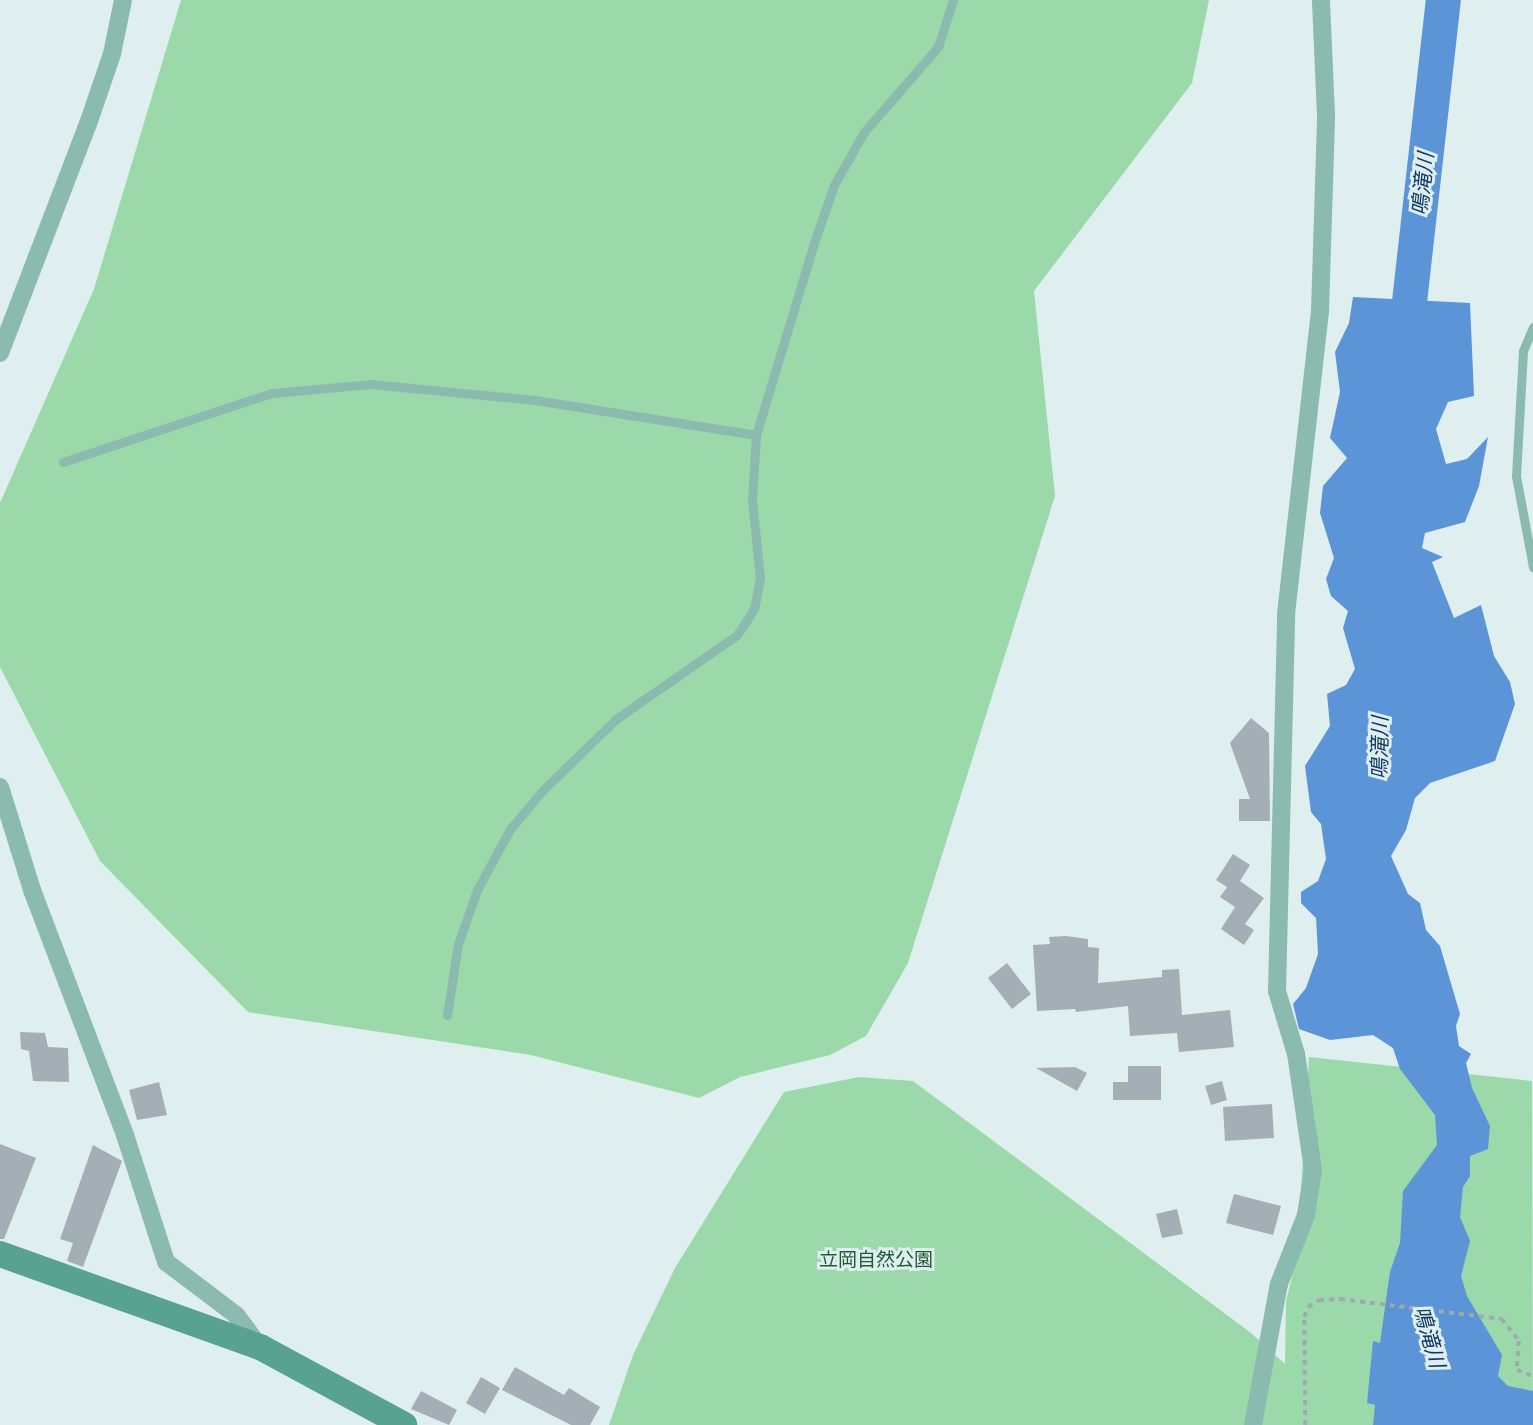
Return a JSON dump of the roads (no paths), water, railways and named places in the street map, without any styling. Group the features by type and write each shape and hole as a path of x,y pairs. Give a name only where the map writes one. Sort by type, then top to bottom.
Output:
{"street":[{"path":"0,353 88,124 112,54 123,0"},
{"path":"1252,1425 1279,1284 1306,1215 1313,1170 1296,1054 1278,991 1286,614 1320,311 1326,116 1321,0"},
{"path":"0,787 32,890 125,1135 166,1262 236,1315 260,1347"},
{"path":"0,1254 260,1347 404,1425"}],"lane":[{"path":"447,1015 458,944 477,890 510,829 616,719 737,635 754,609 760,578 752,500 756,435 834,185 864,132 938,47 953,0"},
{"path":"1533,327 1523,351 1516,477 1533,567"},
{"path":"63,462 272,393 370,384 536,400 756,435"}],"water":[{"path":"1353,297 1470,303 1474,396 1448,402 1436,429 1446,464 1467,459 1488,437 1479,486 1465,522 1425,533 1422,548 1443,557 1432,562 1454,618 1481,605 1494,656 1510,682 1515,704 1495,761 1430,783 1415,798 1406,830 1391,856 1408,894 1420,903 1426,930 1440,946 1460,1014 1456,1026 1459,1046 1471,1054 1466,1063 1472,1088 1490,1126 1488,1149 1470,1156 1470,1176 1463,1187 1460,1217 1470,1241 1461,1276 1467,1296 1502,1355 1498,1376 1508,1386 1533,1391 1533,1425 1373,1425 1375,1405 1367,1403 1373,1341 1380,1343 1390,1272 1400,1243 1403,1191 1437,1145 1435,1115 1400,1069 1393,1048 1373,1035 1330,1040 1299,1029 1293,1004 1306,988 1318,954 1316,918 1301,903 1301,892 1318,881 1326,859 1321,824 1311,812 1305,766 1330,726 1327,694 1346,685 1355,669 1343,628 1348,611 1331,596 1326,579 1334,558 1320,513 1323,486 1347,458 1330,438 1340,392 1335,352 1349,323"}],"waterway":[{"name":"鳴滝川","path":"1404,346 1443,0"}],"park label":[{"name":"立岡自然公園","path":"876,1260"}]}
